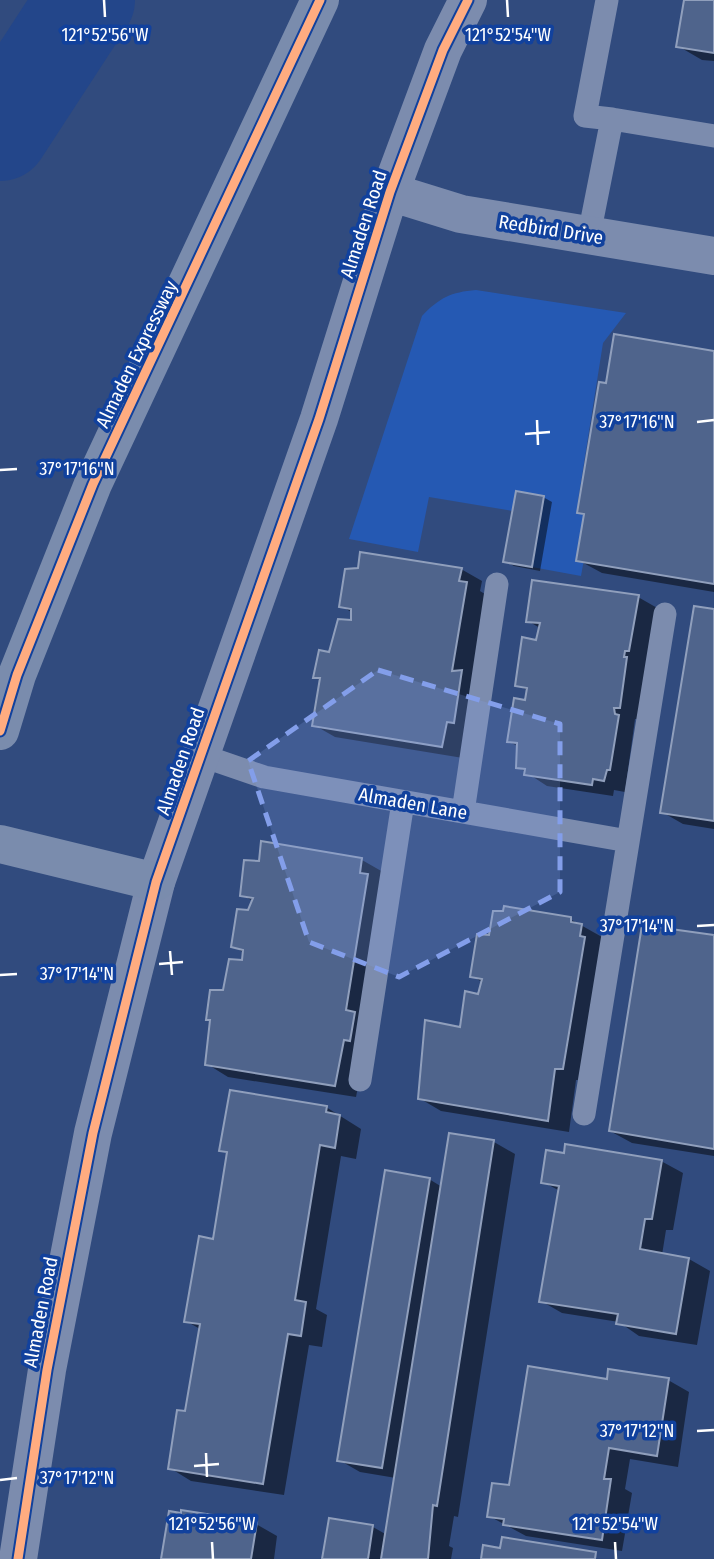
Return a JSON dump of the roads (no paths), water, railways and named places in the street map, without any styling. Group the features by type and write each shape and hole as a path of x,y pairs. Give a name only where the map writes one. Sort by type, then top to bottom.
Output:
{"main road":[{"name":"Almaden Expressway","path":"0,731 17,675 93,484 320,0"},
{"path":"0,844 156,882"}],"street":[{"name":"Almaden Road","path":"18,1559 47,1370 93,1133 156,882 319,419 390,192 443,50 468,0"},
{"name":"Redbird Drive","path":"390,192 461,214 714,256"}],"lane":[{"path":"607,0 585,116 714,135"},
{"path":"589,235 612,119"},
{"path":"463,812 497,584"},
{"path":"584,1114 665,614"},
{"name":"Almaden Lane","path":"200,755 264,777 628,841"},
{"path":"360,1080 402,802"}],"waterway":[{"path":"0,132 86,0"}]}
